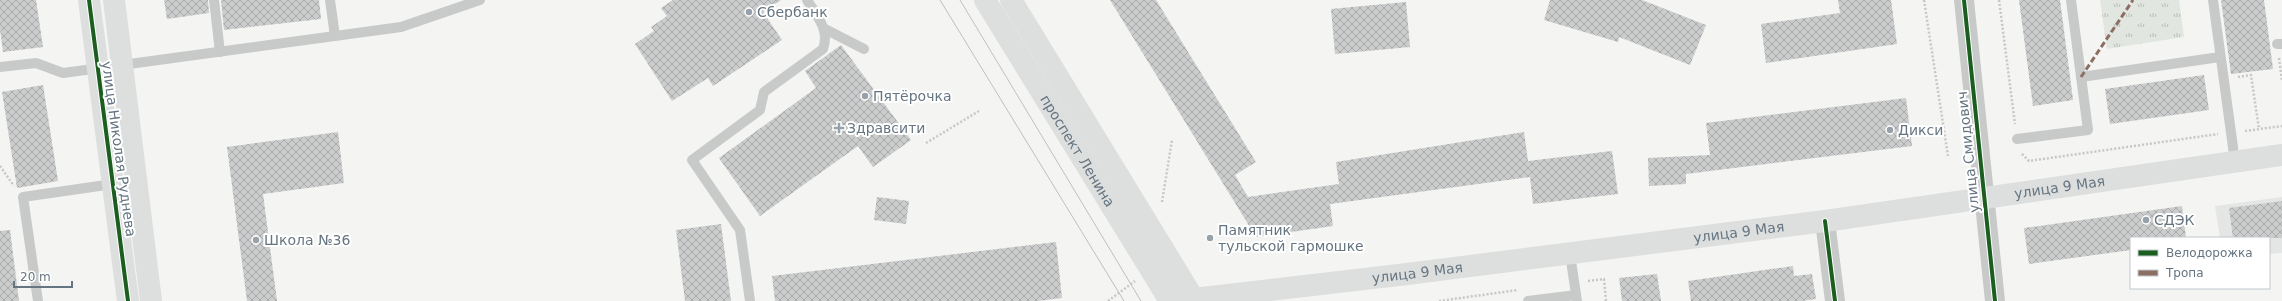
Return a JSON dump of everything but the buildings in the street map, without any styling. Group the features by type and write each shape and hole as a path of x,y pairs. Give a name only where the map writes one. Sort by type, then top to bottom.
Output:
{"main road":[{"name":"улица Николая Руднева","path":"89,0 128,301"},
{"name":"улица Николая Руднева","path":"114,0 151,301"},
{"name":"проспект Ленина","path":"985,0 1170,301"},
{"name":"проспект Ленина","path":"1011,0 1189,300"},
{"name":"улица 9 Мая","path":"1189,300 1570,254 1825,221 2282,155"}],"street":[{"name":"улица Смидович","path":"1964,0 1983,197 1995,301"},
{"path":"1825,221 1835,301"}],"lane":[{"path":"214,0 220,52"},
{"path":"330,0 335,36"},
{"path":"0,67 36,64 63,73 401,27 480,0"},
{"path":"750,301 740,230 692,160 760,110 764,92 823,49 826,40 825,29 807,0"},
{"path":"2017,139 2088,130 2071,0"},
{"path":"2213,0 2235,162"},
{"path":"825,29 864,49"},
{"path":"2081,77 2220,57"},
{"path":"38,301 23,197 113,184"},
{"path":"1528,301 1576,298 1570,254"}],"path":[{"path":"1924,0 1948,156"},
{"path":"1999,0 2018,149 2028,161 2282,126"},
{"path":"2280,44 2282,81"},
{"path":"2224,79 2251,75 2259,129"},
{"path":"926,143 979,111"},
{"path":"1162,202 1172,140"},
{"path":"0,166 23,197"},
{"path":"1108,301 1140,278"}],"shaded area":[{"path":"2282,197 2282,253 2270,254 2270,237 2220,237 2215,206"}],"green space":[{"path":"2100,0 2179,0 2184,37 2107,49"}],"tram line":[{"path":"940,0 1124,301"},
{"path":"960,0 1141,301"}],"marked path":[{"path":"2081,77 2133,0"}],"cycle path":[{"path":"89,0 128,301"},
{"path":"1964,0 1995,301"},
{"path":"1825,221 1835,301"}],"place":[{"name":"Сбербанк","path":"749,12"},
{"name":"Пятёрочка","path":"865,96"},
{"name":"Здравсити","path":"839,128"},
{"name":"Дикси","path":"1890,130"},
{"name":"СДЭК","path":"2146,220"},
{"name":"Памятник тульской гармошке","path":"1210,238"},
{"name":"Школа №36","path":"256,240"}]}
